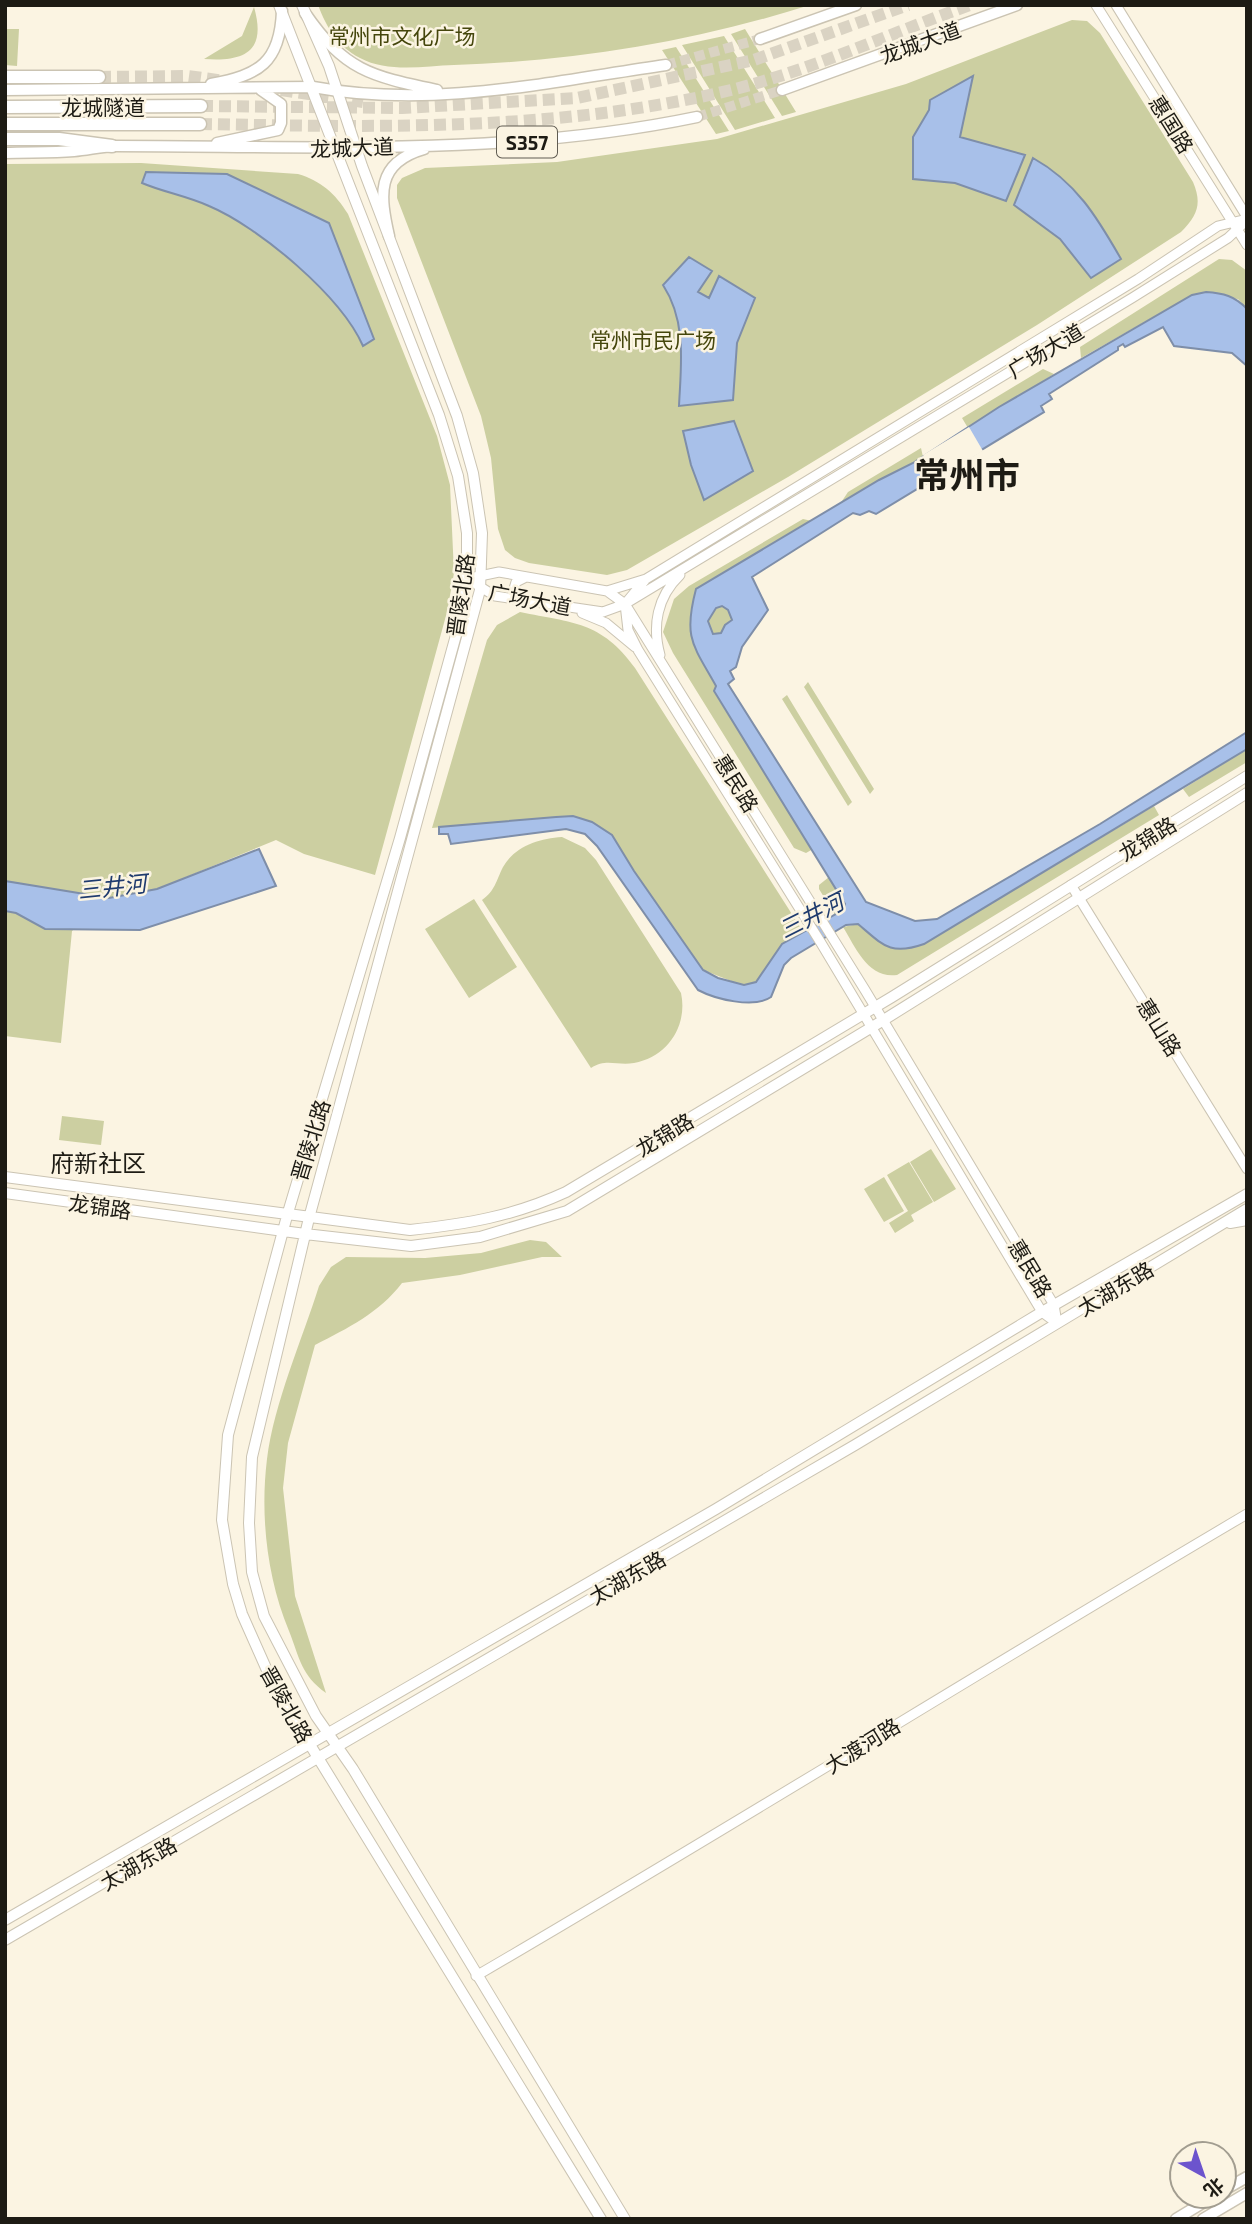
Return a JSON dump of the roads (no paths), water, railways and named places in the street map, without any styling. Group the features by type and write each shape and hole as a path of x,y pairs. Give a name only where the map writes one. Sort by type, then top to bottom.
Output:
{"highway":[{"path":"5,77 99,77"},
{"name":"龙城隧道","path":"5,107 201,106"},
{"name":"龙城隧道","path":"5,124 200,124"},
{"path":"5,139 60,139 112,146"}],"main road":[{"path":"760,39 856,5"},
{"name":"龙城大道","path":"782,90 1017,5"},
{"path":"182,89 238,79 258,69 274,54 281,35 281,8"},
{"name":"晋陵北路","path":"281,8 439,415 454,464 467,533 466,578 461,617 410,801 283,1230 229,1435 222,1520 242,1614 274,1686 601,2219"},
{"path":"303,9 326,44 350,63 373,74 460,95"},
{"name":"晋陵北路","path":"303,9 337,92 457,416 474,473 482,533 480,590 305,1234 252,1457 249,1523 252,1572 264,1616 286,1661 625,2219"},
{"path":"5,90 313,87 337,92 460,95 497,93 666,65"},
{"path":"190,147 278,130 281,123 281,104 264,90 252,89"},
{"name":"龙城大道","path":"5,153 72,152 112,146 336,149 531,142 638,129 696,117"},
{"path":"389,236 381,198 385,178 397,164 414,152 440,144"},
{"name":"龙锦路","path":"5,1177 309,1219 410,1230 477,1223 538,1205 566,1192 875,1007 1247,776"},
{"name":"龙锦路","path":"5,1193 411,1246 480,1237 546,1219 567,1211 882,1021 1247,793"},
{"name":"太湖东路","path":"5,1920 716,1509 1042,1312 1247,1194"},
{"name":"太湖东路","path":"5,1940 847,1450 1247,1209"},
{"path":"1222,1224 1247,1220"},
{"path":"1203,2219 1247,2193"}],"street":[{"name":"惠国路","path":"1096,5 1247,245"},
{"path":"1116,5 1247,219"},
{"name":"广场大道","path":"466,578 480,590 495,596 603,612 625,604 1132,298 1247,219"},
{"name":"广场大道","path":"466,578 499,572 607,591 646,579 1138,279 1218,226 1236,226"},
{"path":"664,667 656,637 657,618 663,597 690,566"},
{"path":"521,600 513,592 516,582 526,578"},
{"path":"625,604 646,579"},
{"name":"惠民路","path":"607,591 625,604 832,936 1054,1305 1057,1323"},
{"name":"惠民路","path":"625,604 628,630 638,650 821,943 1042,1312 1057,1323"},
{"path":"568,607 606,623 638,650"},
{"name":"惠山路","path":"1071,885 1247,1170"},
{"name":"大渡河路","path":"477,1976 1247,1514"}],"water":[{"path":"973,76 960,137 1025,155 1006,201 955,183 913,179 913,137 929,110 930,100"},
{"path":"1033,158 1073,189 1094,215 1121,259 1091,278 1060,239 1014,205"},
{"path":"146,172 227,174 329,223 374,339 363,346 337,306 318,285 274,246 209,206 142,183"},
{"path":"689,257 712,271 698,292 709,298 719,276 755,298 737,343 733,400 679,406 679,328 671,299 663,285"},
{"path":"1206,292 1223,294 1247,309 1247,366 1232,353 1174,346 1163,327 1125,347 1123,344 1118,347 1118,350 1049,394 1052,399 1041,406 1044,412 876,514 869,511 860,515 853,513 752,577 768,610 742,647 736,667 730,671 734,679 728,684 866,902 915,921 937,919 1100,824 1247,732 1247,749 924,944 895,948 881,943 858,924 846,925 791,958 784,965 771,997 755,1002 714,997 698,990 597,846 585,834 566,829 451,844 448,834 439,834 439,827 556,817 573,816 592,822 612,835 703,970 718,978 744,985 756,982 782,944 843,910 845,904 714,691 716,686 692,640 690,619 696,589 879,480 913,463 999,407 1192,295","holes":["722,606 728,610 732,620 725,625 721,633 713,634 708,621 716,608"]},
{"path":"734,421 753,471 704,500 691,465 683,431"},
{"path":"259,849 276,886 140,930 45,929 16,913 5,911 5,881 109,898 157,889"}],"tunnel":[{"path":"201,106 402,108 577,98 754,60 908,5"},
{"path":"200,124 467,124 533,120 665,104 761,82 970,5"},
{"path":"666,65 760,39"},
{"path":"99,77 188,76 225,81"},
{"path":"281,90 363,102"},
{"path":"697,117 782,90"}],"district":[{"name":"常州市","path":"967,474"},
{"name":"府新社区","path":"98,1162"}],"park label":[{"name":"常州市文化广场","path":"402,35"},
{"name":"常州市民广场","path":"653,339"}],"water label":[{"name":"三井河","path":"112,886"},
{"name":"三井河","path":"811,915"}]}
